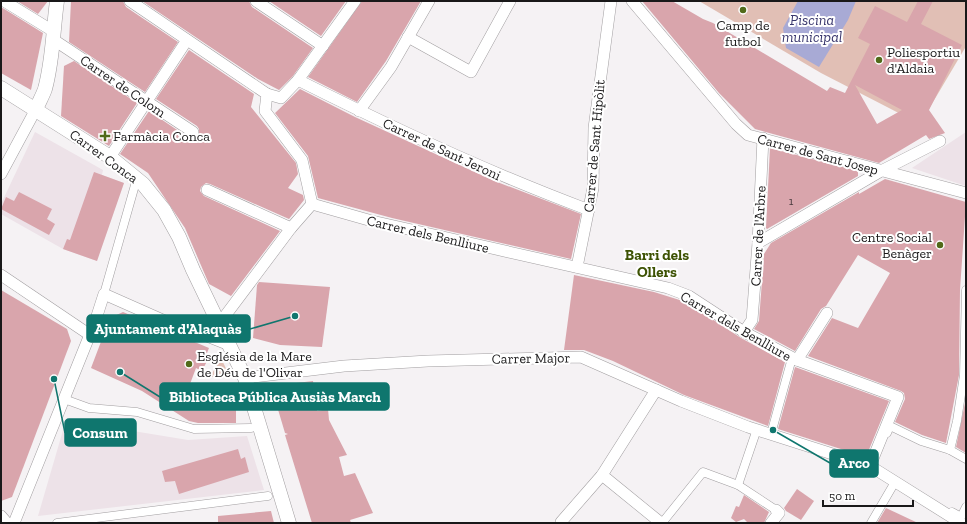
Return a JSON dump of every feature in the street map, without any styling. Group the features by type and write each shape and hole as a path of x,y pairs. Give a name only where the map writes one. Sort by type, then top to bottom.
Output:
{"street":[{"name":"Carrer de Colom","path":"4,1 147,102 193,132"},
{"path":"1,174 36,109 45,89 58,1"},
{"path":"130,1 267,94 281,98 298,80 355,1"},
{"path":"256,1 323,46"},
{"path":"359,111 391,67 429,1"},
{"path":"408,37 471,72 510,1"},
{"name":"Carrer de Sant Hipòlit","path":"577,267 593,188 594,128 611,1"},
{"name":"Carrer de Sant Josep","path":"632,1 736,124 748,135 966,193"},
{"path":"110,157 187,40"},
{"name":"Carrer de Sant Jeroni","path":"298,80 359,111 519,184 589,210"},
{"name":"Carrer Conca","path":"1,88 110,157 137,178 164,210 179,237 192,270 245,378 290,523"},
{"path":"218,322 222,320 291,228 312,204 302,160 265,111 267,94"},
{"name":"Carrer de l'Arbre","path":"744,332 752,320 758,243 763,138"},
{"path":"758,243 881,171 940,141"},
{"path":"14,523 90,335 104,294 137,178"},
{"path":"207,190 291,228"},
{"name":"Carrer dels Benlliure","path":"312,204 372,221 668,288 689,296 744,332 794,359 898,397 870,466"},
{"path":"1,275 90,335"},
{"path":"950,450 965,375 966,290"},
{"path":"104,294 165,321 223,344"},
{"path":"771,434 794,359 827,314"},
{"name":"Carrer Major","path":"245,378 351,365 436,360 581,357 656,390 757,429 870,466 961,523"},
{"path":"560,523 602,475 656,390"},
{"path":"64,399 89,408 137,412 194,429 251,428"},
{"path":"966,459 950,450 921,441 890,426 874,465 961,517 966,507"},
{"path":"738,485 757,429"},
{"path":"602,475 662,523 703,472 738,485 776,510 779,513 771,523"},
{"path":"871,523 895,482"},
{"path":"57,523 268,496"},
{"path":"1,516 7,523"}],"shaded area":[{"name":"Poliesportiu d'Aldaia","path":"699,1 966,1 965,48 920,124 821,73"},
{"path":"35,132 103,170 102,175 124,183 97,261 63,249 1,214 1,204"},
{"path":"966,132 966,186 912,168"},
{"path":"221,358 230,377 210,377"},
{"path":"66,420 188,440 247,436 264,490 38,516"}],"water":[{"name":"Piscina municipal","path":"798,1 856,1 848,20 819,67 786,48 783,28"}],"building":[{"path":"17,1 48,1 38,14"},
{"path":"71,1 123,1 126,7 178,42 145,92 69,42"},
{"path":"142,1 249,1 252,7 313,48 293,76 279,90 258,79"},
{"path":"269,1 346,1 321,36"},
{"path":"362,1 421,1 386,61 357,102 308,77"},
{"path":"642,1 672,1 703,19 713,23 827,91 830,87 845,93 870,44 858,38 875,6 907,22 918,1 933,1 921,24 962,45 929,110 945,133 929,139 926,135 879,163 755,129 719,93","holes":["855,85 902,110 877,124"]},
{"path":"1,7 43,33 31,90 1,73"},
{"path":"189,50 254,94 251,107 296,163 298,174 288,188 303,195 304,200 289,219 210,184 206,183 201,187 200,191 204,196 280,231 231,296 209,284 185,228 148,173 120,154 149,111 189,138 196,138 199,136 199,129 197,126 156,99"},
{"path":"74,61 137,103 109,146 61,116 64,66"},
{"path":"300,89 355,117 492,180 581,214 571,259 392,218 318,198 308,156 275,113"},
{"path":"770,148 858,171 858,176 767,229"},
{"path":"94,172 124,183 97,261 63,249 67,239 70,240"},
{"path":"885,179 966,202 960,290 959,375 946,443 922,435 895,422 905,399 904,393 901,391 808,356 832,318 858,328 890,273 858,255 826,306 821,309 795,351 754,329 759,321 764,254 771,243 859,192 859,194"},
{"path":"19,192 52,209 47,219 55,224 49,235 1,209 6,197 14,201"},
{"path":"574,275 654,292 686,302 741,338 785,362 768,426 684,395 613,361 584,350 564,350"},
{"path":"259,282 330,287 322,347 280,345 253,338 257,285"},
{"path":"1,290 67,329 71,341 12,497 1,501"},
{"path":"123,312 209,348 205,358 208,359 202,371 196,368 187,392 236,391 239,405 236,405 236,423 198,423 189,421 142,391 91,368 110,318"},
{"path":"795,367 889,401 866,457 778,429"},
{"path":"313,381 317,411 328,409 329,420 347,455 339,457 344,476 355,473 373,513 350,520 351,523 312,523 285,435 288,434 285,433 271,386"},
{"path":"966,398 966,453 956,447"},
{"path":"238,449 241,459 245,457 249,472 179,494 175,481 165,482 162,471"},
{"path":"797,489 814,501 801,520 786,511 784,508"},
{"path":"744,495 769,512 764,523 748,523 744,519 736,522 731,518 736,506 739,507"},
{"path":"886,508 918,523 877,523"},
{"path":"271,511 274,523 218,523 218,516"}],"place":[{"name":"Camp de futbol","path":"743,10"},
{"name":"Poliesportiu d'Aldaia","path":"879,60"},
{"name":"Farmàcia Conca","path":"105,136"},
{"name":"Centre Social Benàger","path":"940,245"},
{"name":"Ajuntament d'Alaquàs","path":"295,316"},
{"name":"Església de la Mare de Déu de l'Olivar","path":"189,364"},
{"name":"Biblioteca Pública Ausiàs March","path":"120,372"},
{"name":"Consum","path":"54,379"},
{"name":"Arco","path":"773,430"}],"district":[{"name":"Barri dels Ollers","path":"657,264"}]}
